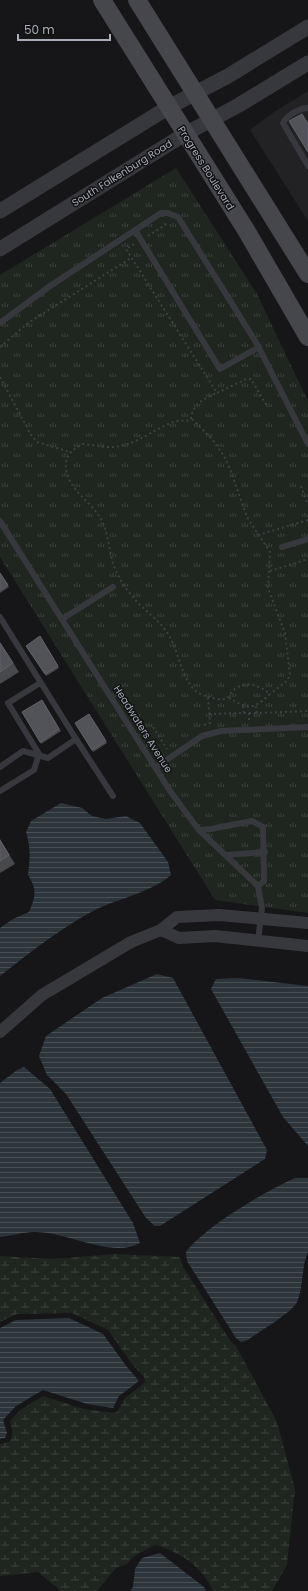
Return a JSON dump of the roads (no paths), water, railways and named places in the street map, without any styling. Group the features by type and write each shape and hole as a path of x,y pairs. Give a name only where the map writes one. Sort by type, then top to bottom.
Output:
{"main road":[{"name":"Progress Boulevard","path":"102,0 246,230 308,337"},
{"path":"137,0 211,120 300,255 308,274"}],"street":[{"path":"0,211 169,108 228,76 308,27"},
{"name":"South Falkenburg Road","path":"0,249 185,134 308,63"},
{"path":"0,1032 42,995 131,942 161,930 177,918 220,915 308,923"},
{"path":"161,930 179,938 214,936 308,946"}],"lane":[{"path":"308,108 302,108 285,119 283,123 308,166"},
{"path":"0,323 50,286 135,230 161,213 168,213 178,217 259,347 308,444"},
{"path":"135,230 220,369 259,347"},
{"name":"Headwaters Avenue","path":"0,521 170,791 200,830 258,886"},
{"path":"282,547 308,539"},
{"path":"62,619 113,586"},
{"path":"0,617 40,683 113,796"},
{"path":"0,791 34,770 39,754 8,703 40,683"},
{"path":"156,767 202,736 221,730 308,727"},
{"path":"0,766 23,751 39,754 48,758 76,739"},
{"path":"200,830 252,820 263,827 265,852 264,881 258,886 262,908 258,941"},
{"path":"226,855 265,852"}]}
